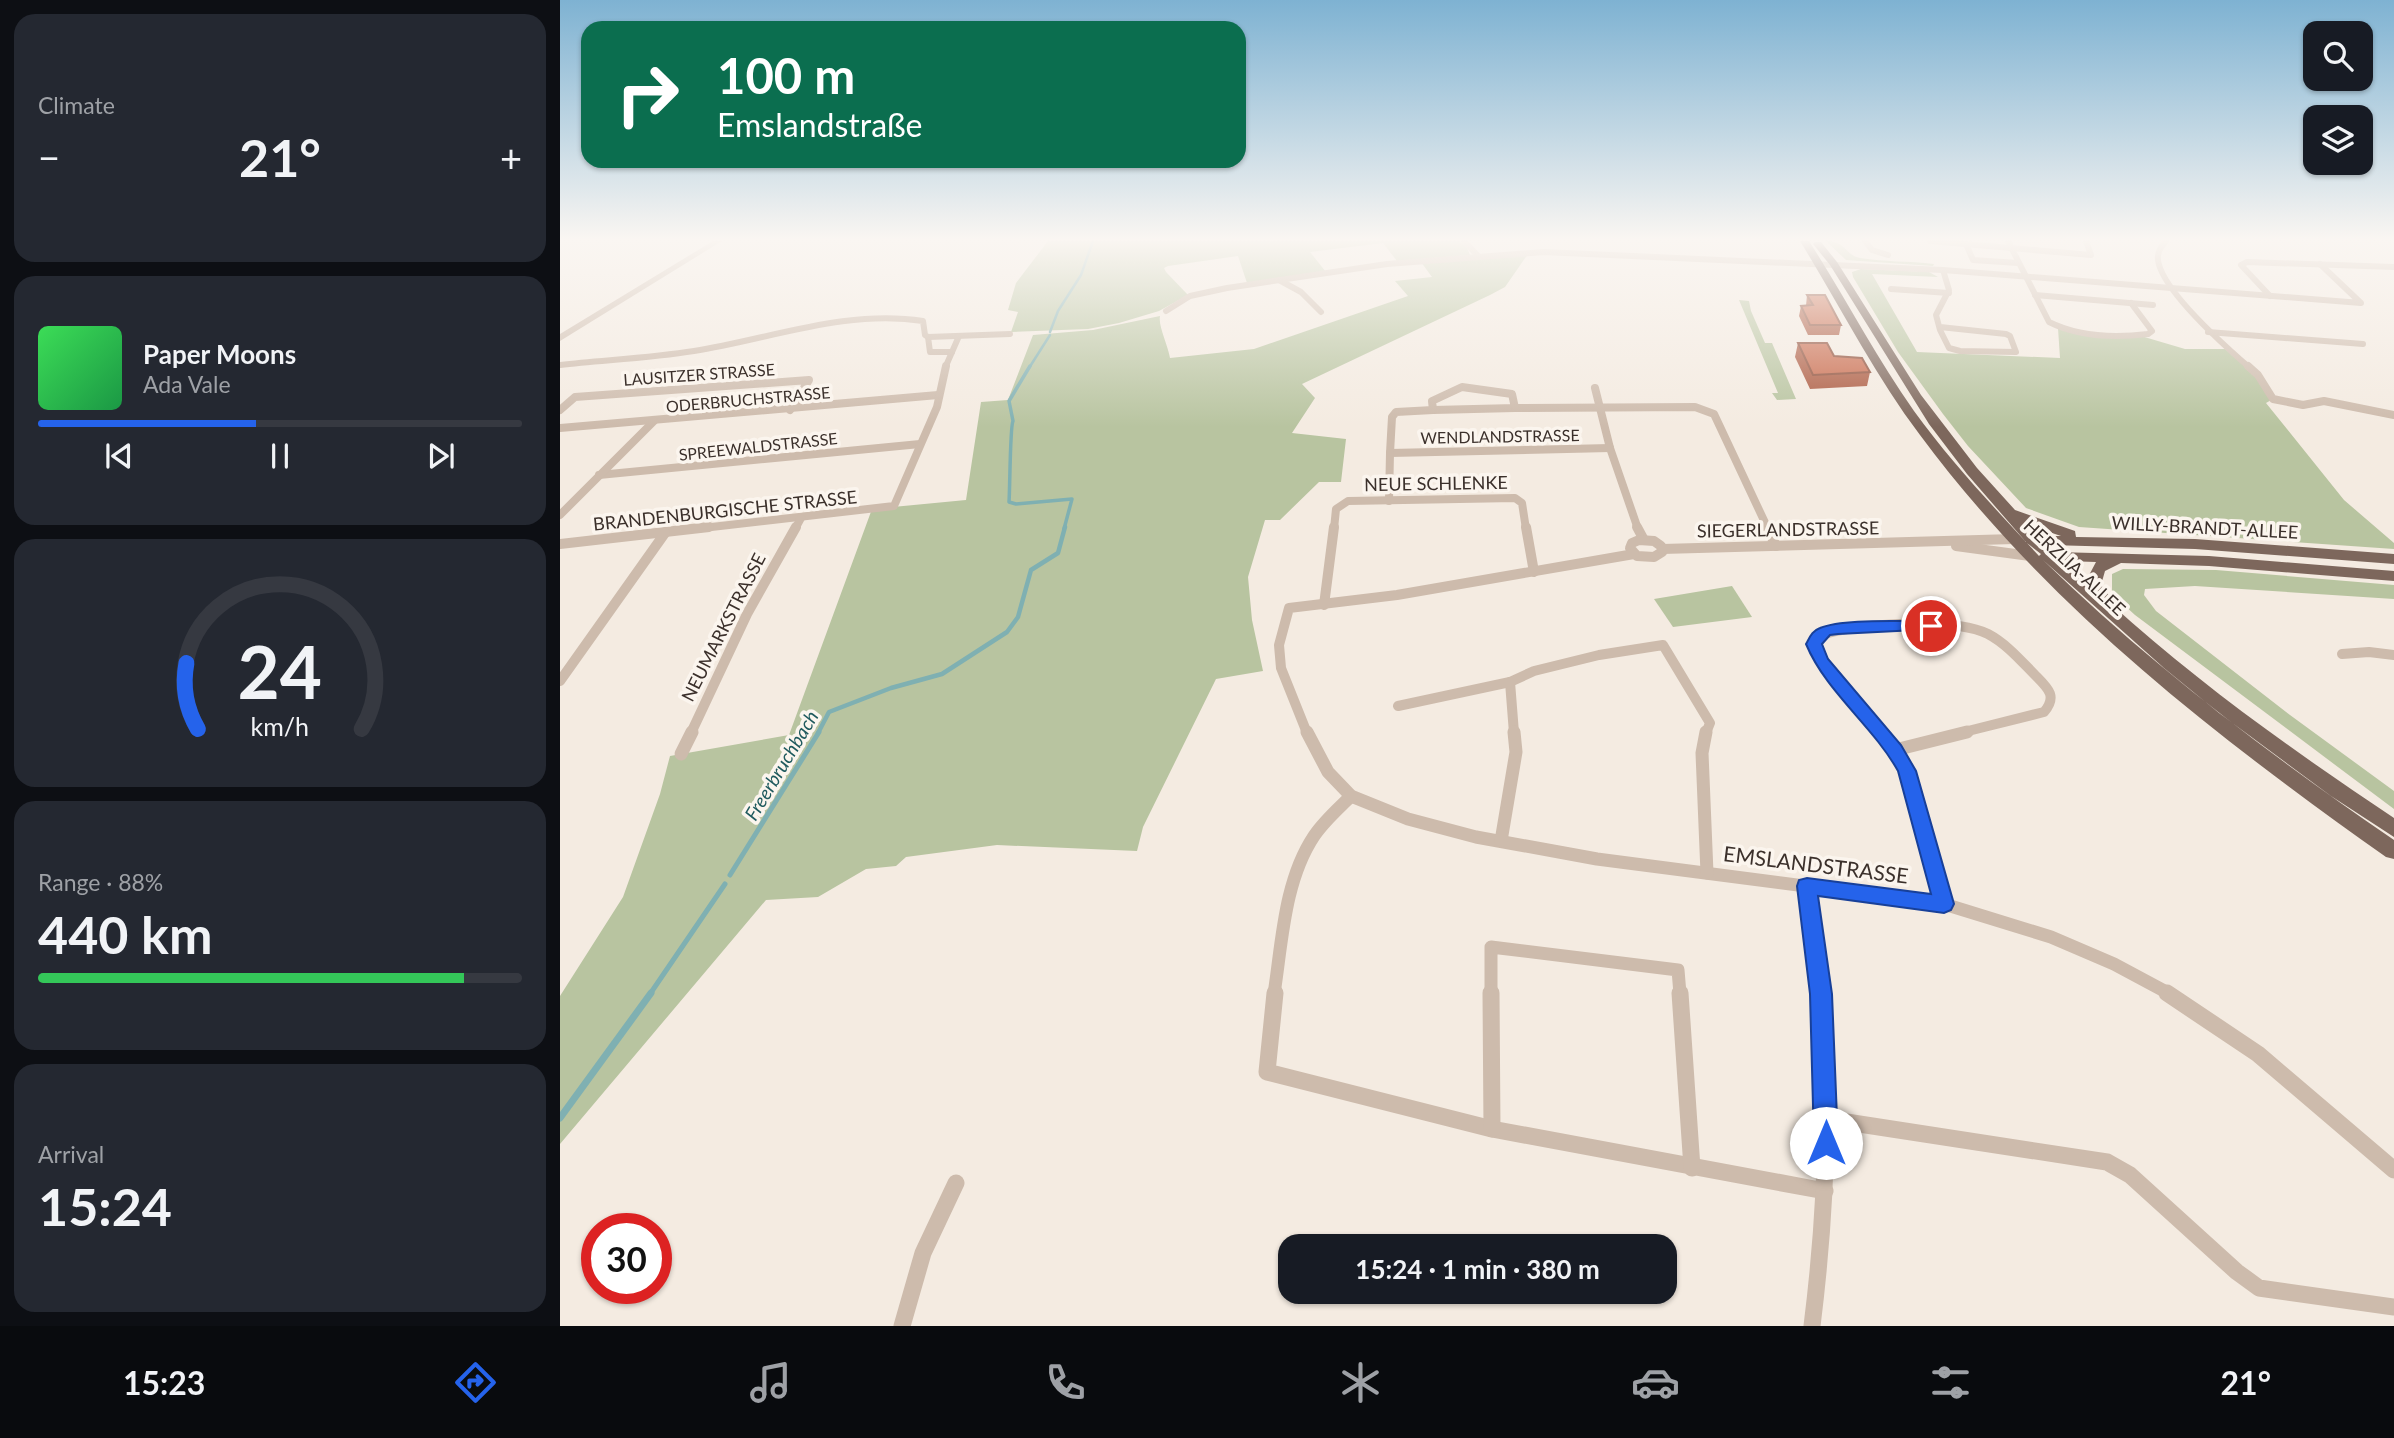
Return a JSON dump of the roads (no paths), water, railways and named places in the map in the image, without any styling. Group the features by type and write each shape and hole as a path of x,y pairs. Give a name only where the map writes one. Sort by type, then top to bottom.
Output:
{"main road":[{"name":"HERZLIA-ALLEE","path":"1842,303 1906,408 1964,484 2014,540 2034,548"},
{"name":"HERZLIA-ALLEE","path":"1858,303 1928,414 1973,472 2005,507 2034,548 2193,704 2325,804 2394,851"},
{"path":"2005,507 2036,523 2066,533 2178,544"},
{"name":"WILLY-BRANDT-ALLEE","path":"2034,548 2178,544 2394,559"},
{"name":"WILLY-BRANDT-ALLEE","path":"2034,548 2052,556 2142,558 2394,576"},
{"name":"HERZLIA-ALLEE","path":"2052,556 2119,618 2214,698 2345,796 2394,829"},
{"path":"2119,618 2093,585 2095,571 2100,565 2112,561 2142,558"}],"street":[{"path":"560,338 618,303"},
{"path":"1166,311 1178,303"},
{"path":"1312,303 1321,312"},
{"path":"1940,327 2006,334 2010,336 2016,352 1960,351 1949,348 1940,332 1937,311 1942,303"},
{"path":"2039,303 2049,322 2058,328 2089,333 2148,334 2152,331 2131,303"},
{"path":"2131,303 2153,305"},
{"path":"2185,303 2208,332 2258,375 2273,399 2303,405 2324,401 2394,415"},
{"path":"560,365 666,356 804,326 896,318 916,318 923,321 930,352 952,352"},
{"path":"2208,332 2363,344"},
{"path":"928,337 1010,334"},
{"path":"920,444 937,407 938,395 959,336"},
{"name":"LAUSITZER STRASSE","path":"560,410 575,397 809,380 790,410"},
{"name":"WENDLANDSTRASSE","path":"1433,410 1432,401 1462,387 1512,394 1515,408"},
{"path":"1595,388 1610,448 1637,530 1644,540"},
{"name":"ODERBRUCHSTRASSE","path":"560,428 938,395"},
{"name":"WENDLANDSTRASSE","path":"1389,500 1392,416 1396,412 1695,407 1714,414 1776,546"},
{"path":"560,515 654,421"},
{"name":"SPREEWALDSTRASSE","path":"599,475 920,444"},
{"name":"BRANDENBURGISCHE STRASSE","path":"560,544 894,506 920,444"},
{"name":"WENDLANDSTRASSE","path":"1390,453 1610,448"},
{"name":"NEUE SCHLENKE","path":"1324,605 1336,509 1348,501 1515,498 1522,503 1534,572"},
{"name":"NEUMARKSTRASSE","path":"681,754 747,614 801,518"},
{"path":"560,681 666,533"},
{"path":"1324,605 1634,554 1630,548 1632,543 1644,540 1658,544 1662,549"},
{"name":"SIEGERLANDSTRASSE","path":"1634,554 1650,558 1658,556 1662,549 2014,540"},
{"name":"SIEGERLANDSTRASSE","path":"1915,542 2034,548"},
{"name":"EMSLANDSTRASSE","path":"1324,605 1289,608 1279,645 1281,668 1312,745 1328,772 1351,796 1408,819 1501,841 1597,859 1944,904 2000,919 2083,949 2175,997 2258,1054 2394,1170"},
{"path":"1895,750 2044,712 2051,705 2052,695 2047,687 1998,641 1976,629 1954,625 1825,631 1818,636 1814,644 1815,653 1895,750 1907,771 1944,904"},
{"path":"1398,706 1510,682 1534,671 1599,655 1663,645 1710,723 1703,740 1702,753 1707,873"},
{"path":"2342,654 2369,652 2394,656"},
{"path":"1501,841 1516,752 1510,682"},
{"path":"1351,796 1311,841 1300,863 1288,910 1277,976 1267,1050 1267,1072 1492,1129 1825,1191"},
{"path":"1807,886 1821,994 1827,1119 1825,1191 1812,1326"},
{"path":"1492,1129 1490,947 1678,970 1692,1168"},
{"path":"1827,1119 2107,1162 2130,1175 2237,1272 2259,1288 2394,1307"},
{"path":"902,1326 906,1304 929,1236 956,1183"}],"waterway":[{"name":"Freerbruchbach","path":"1050,332 1063,303"},
{"name":"Freerbruchbach","path":"1029,368 1050,335"},
{"name":"Freerbruchbach","path":"1030,366 1009,401 1013,421 1009,502 1016,504 1072,499 1064,529"},
{"name":"Freerbruchbach","path":"818,733 829,712 891,688 942,674 1007,632 1018,617 1031,570 1058,553 1065,527"},
{"name":"Freerbruchbach","path":"730,875 819,732"},
{"name":"Freerbruchbach","path":"650,994 725,884"},
{"name":"Freerbruchbach","path":"560,1118 651,993"}]}
